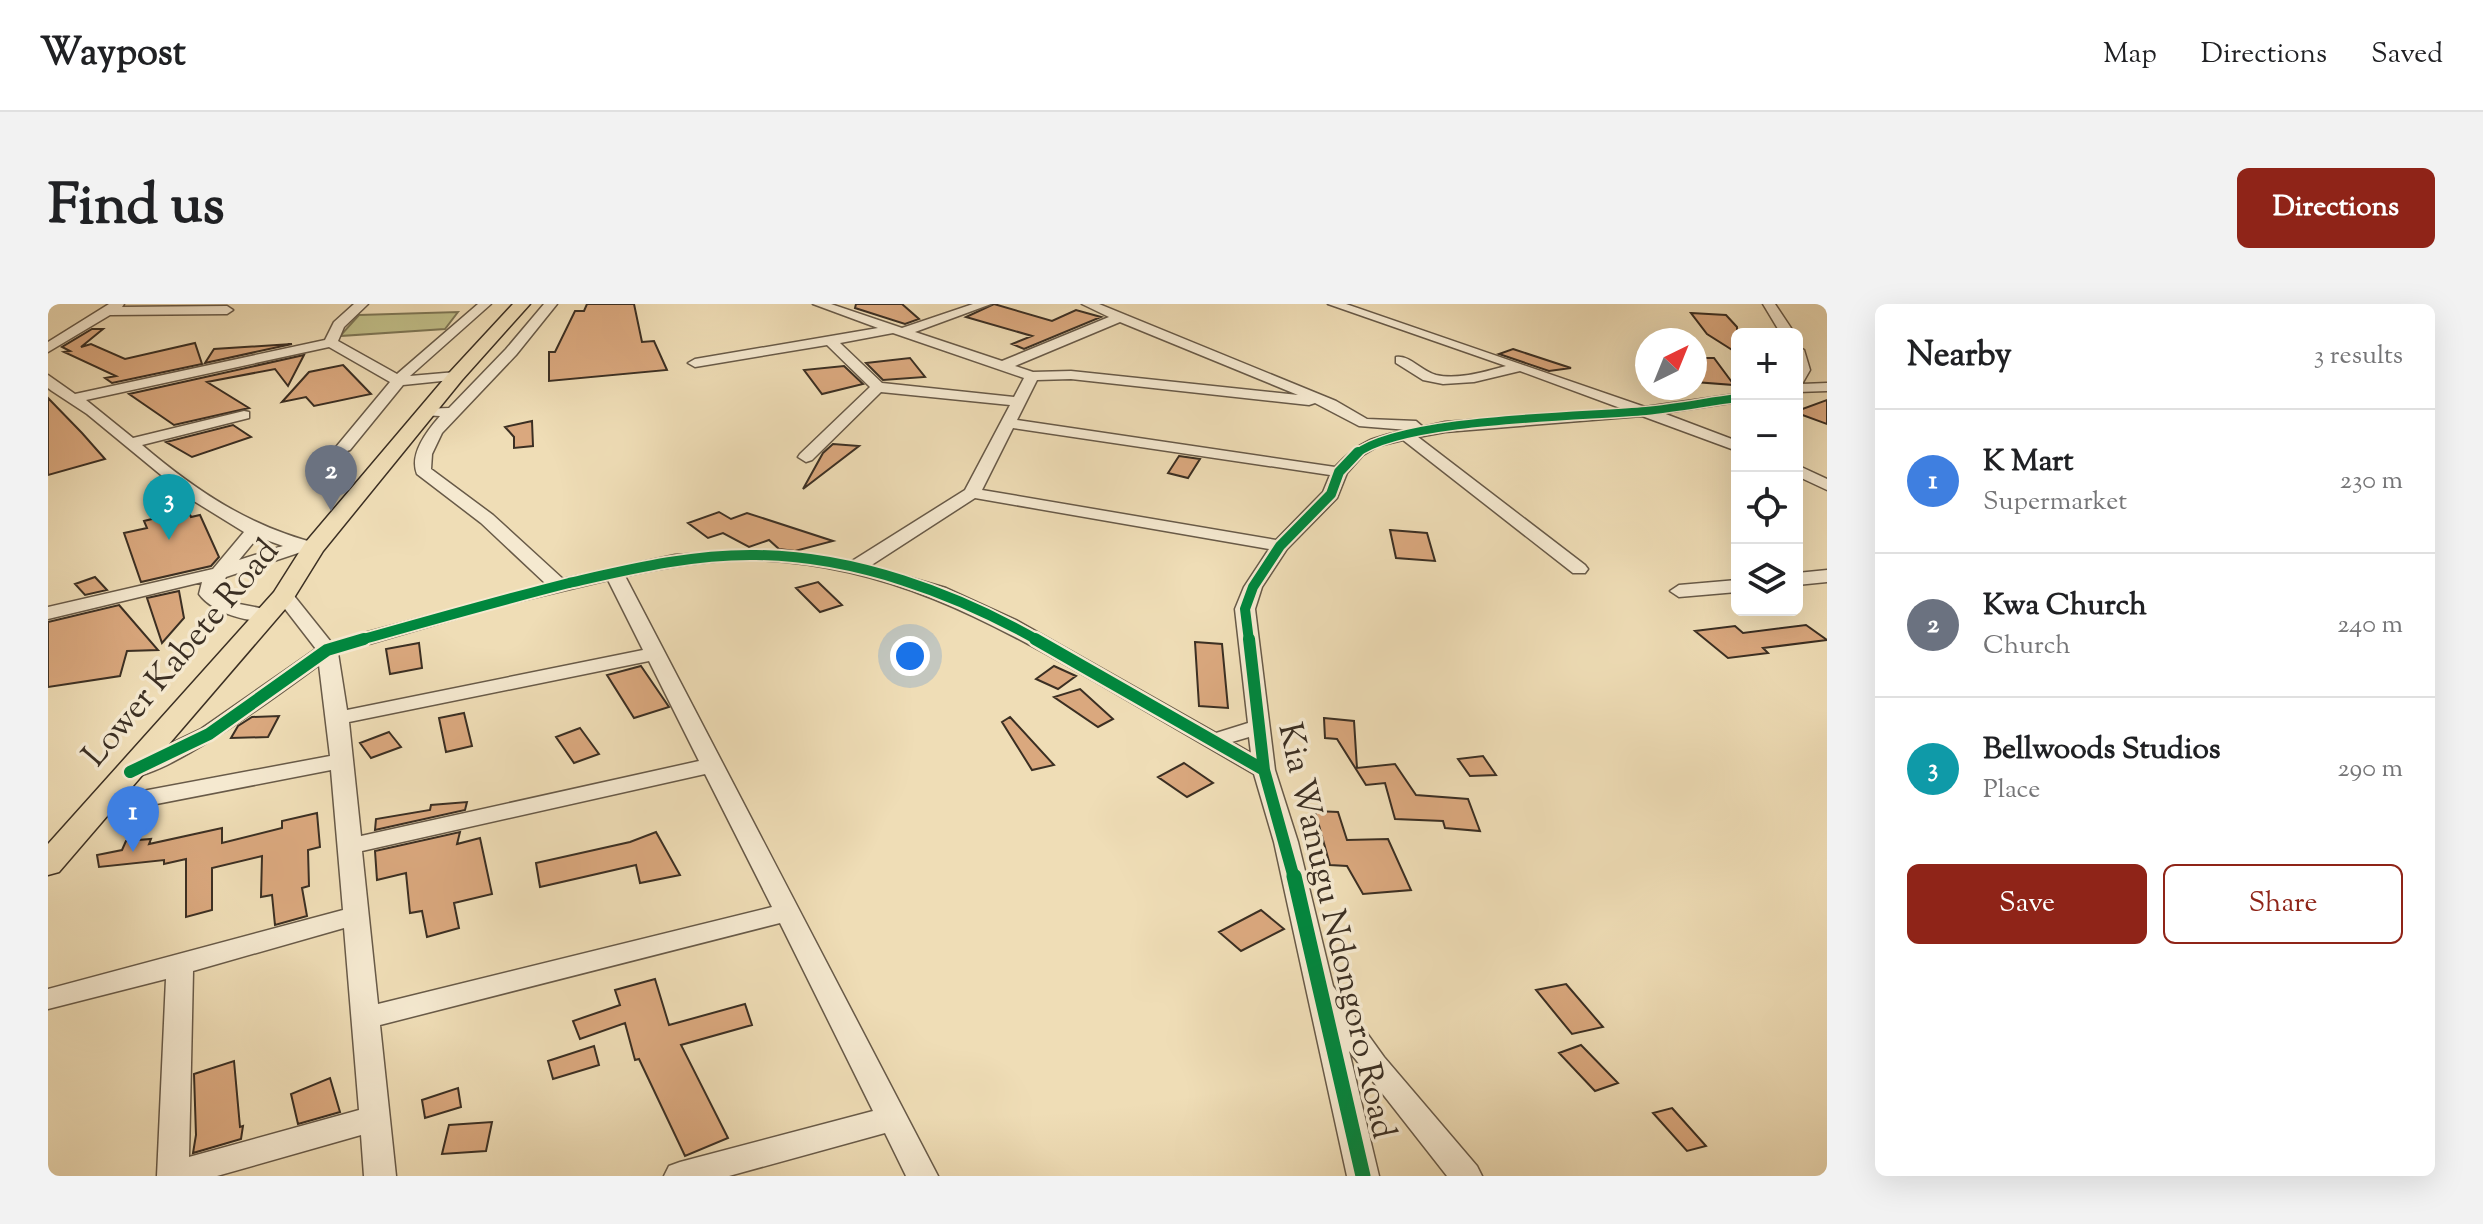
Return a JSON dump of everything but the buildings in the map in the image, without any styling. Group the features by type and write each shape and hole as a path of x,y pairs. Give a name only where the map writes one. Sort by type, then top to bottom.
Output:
{"main road":[{"name":"Lower Kabete Road","path":"51,857 100,807 276,605 307,547 522,304"}],"street":[{"path":"331,343 333,330 340,321 362,304"},
{"path":"344,447 399,381 485,304"},
{"path":"551,304 511,352 438,426 421,461 423,471 487,519 559,586"},
{"path":"819,304 1032,376 1071,375 1331,404"},
{"path":"695,363 898,331 985,304"},
{"path":"1088,304 1331,404 1364,423 1445,427"},
{"path":"1334,304 1649,411 1731,444"},
{"path":"1769,304 1784,328"},
{"path":"48,348 112,307 227,310"},
{"path":"1003,366 1123,316"},
{"path":"830,340 878,387 1020,402"},
{"path":"76,398 331,343 399,381 456,376"},
{"path":"1401,360 1419,374 1449,382 1523,367"},
{"path":"855,567 972,493 1032,376"},
{"path":"49,382 76,398 216,512 253,532 307,547"},
{"path":"806,457 878,387"},
{"path":"1803,388 1827,387"},
{"name":"Kia Wanugu Ndongoro Road","path":"1363,1176 1316,983 1286,842 1264,770 1245,609 1253,587 1280,546 1331,494 1339,472 1357,452 1373,442 1445,427 1649,411 1731,399"},
{"path":"426,412 453,412"},
{"path":"131,443 244,415"},
{"path":"1010,423 1339,472"},
{"path":"1364,423 1373,442"},
{"path":"1406,435 1579,569"},
{"path":"1812,473 1827,485"},
{"path":"972,493 1280,546"},
{"path":"253,532 209,586 208,594 213,602 276,605 327,650 338,718 351,846 380,1176"},
{"path":"48,613 219,573 307,547"},
{"path":"130,772 209,734 327,650 489,603 614,573 675,560 757,555 855,567 939,592 1009,624 1264,770"},
{"path":"614,573 922,1176"},
{"path":"1803,578 1827,576"},
{"path":"1679,591 1731,587"},
{"path":"338,718 655,654"},
{"path":"1213,741 1258,727"},
{"path":"100,807 340,761"},
{"path":"351,846 712,765"},
{"path":"365,1018 788,912"},
{"path":"48,999 355,916"},
{"path":"180,965 173,1176 375,1118"},
{"path":"1316,983 1374,1065 1466,1176"},
{"path":"1338,1071 1374,1065"},
{"path":"680,1176 893,1118"}],"shaded area":[{"path":"458,312 445,329 340,336 359,315"}],"cycle path":[{"path":"1363,1176 1286,842 1264,770 1245,609 1253,587 1280,546 1331,494 1339,472 1357,452 1373,442 1445,427 1649,411 1731,399"},
{"path":"130,772 209,734 327,650 489,603 604,575 675,560 757,555 855,567 939,592 1009,624 1264,770"}],"place":[{"name":"Kwa Church","path":"331,511"},
{"name":"Bellwoods Studios","path":"169,540"},
{"name":"K Mart","path":"133,852"}]}
